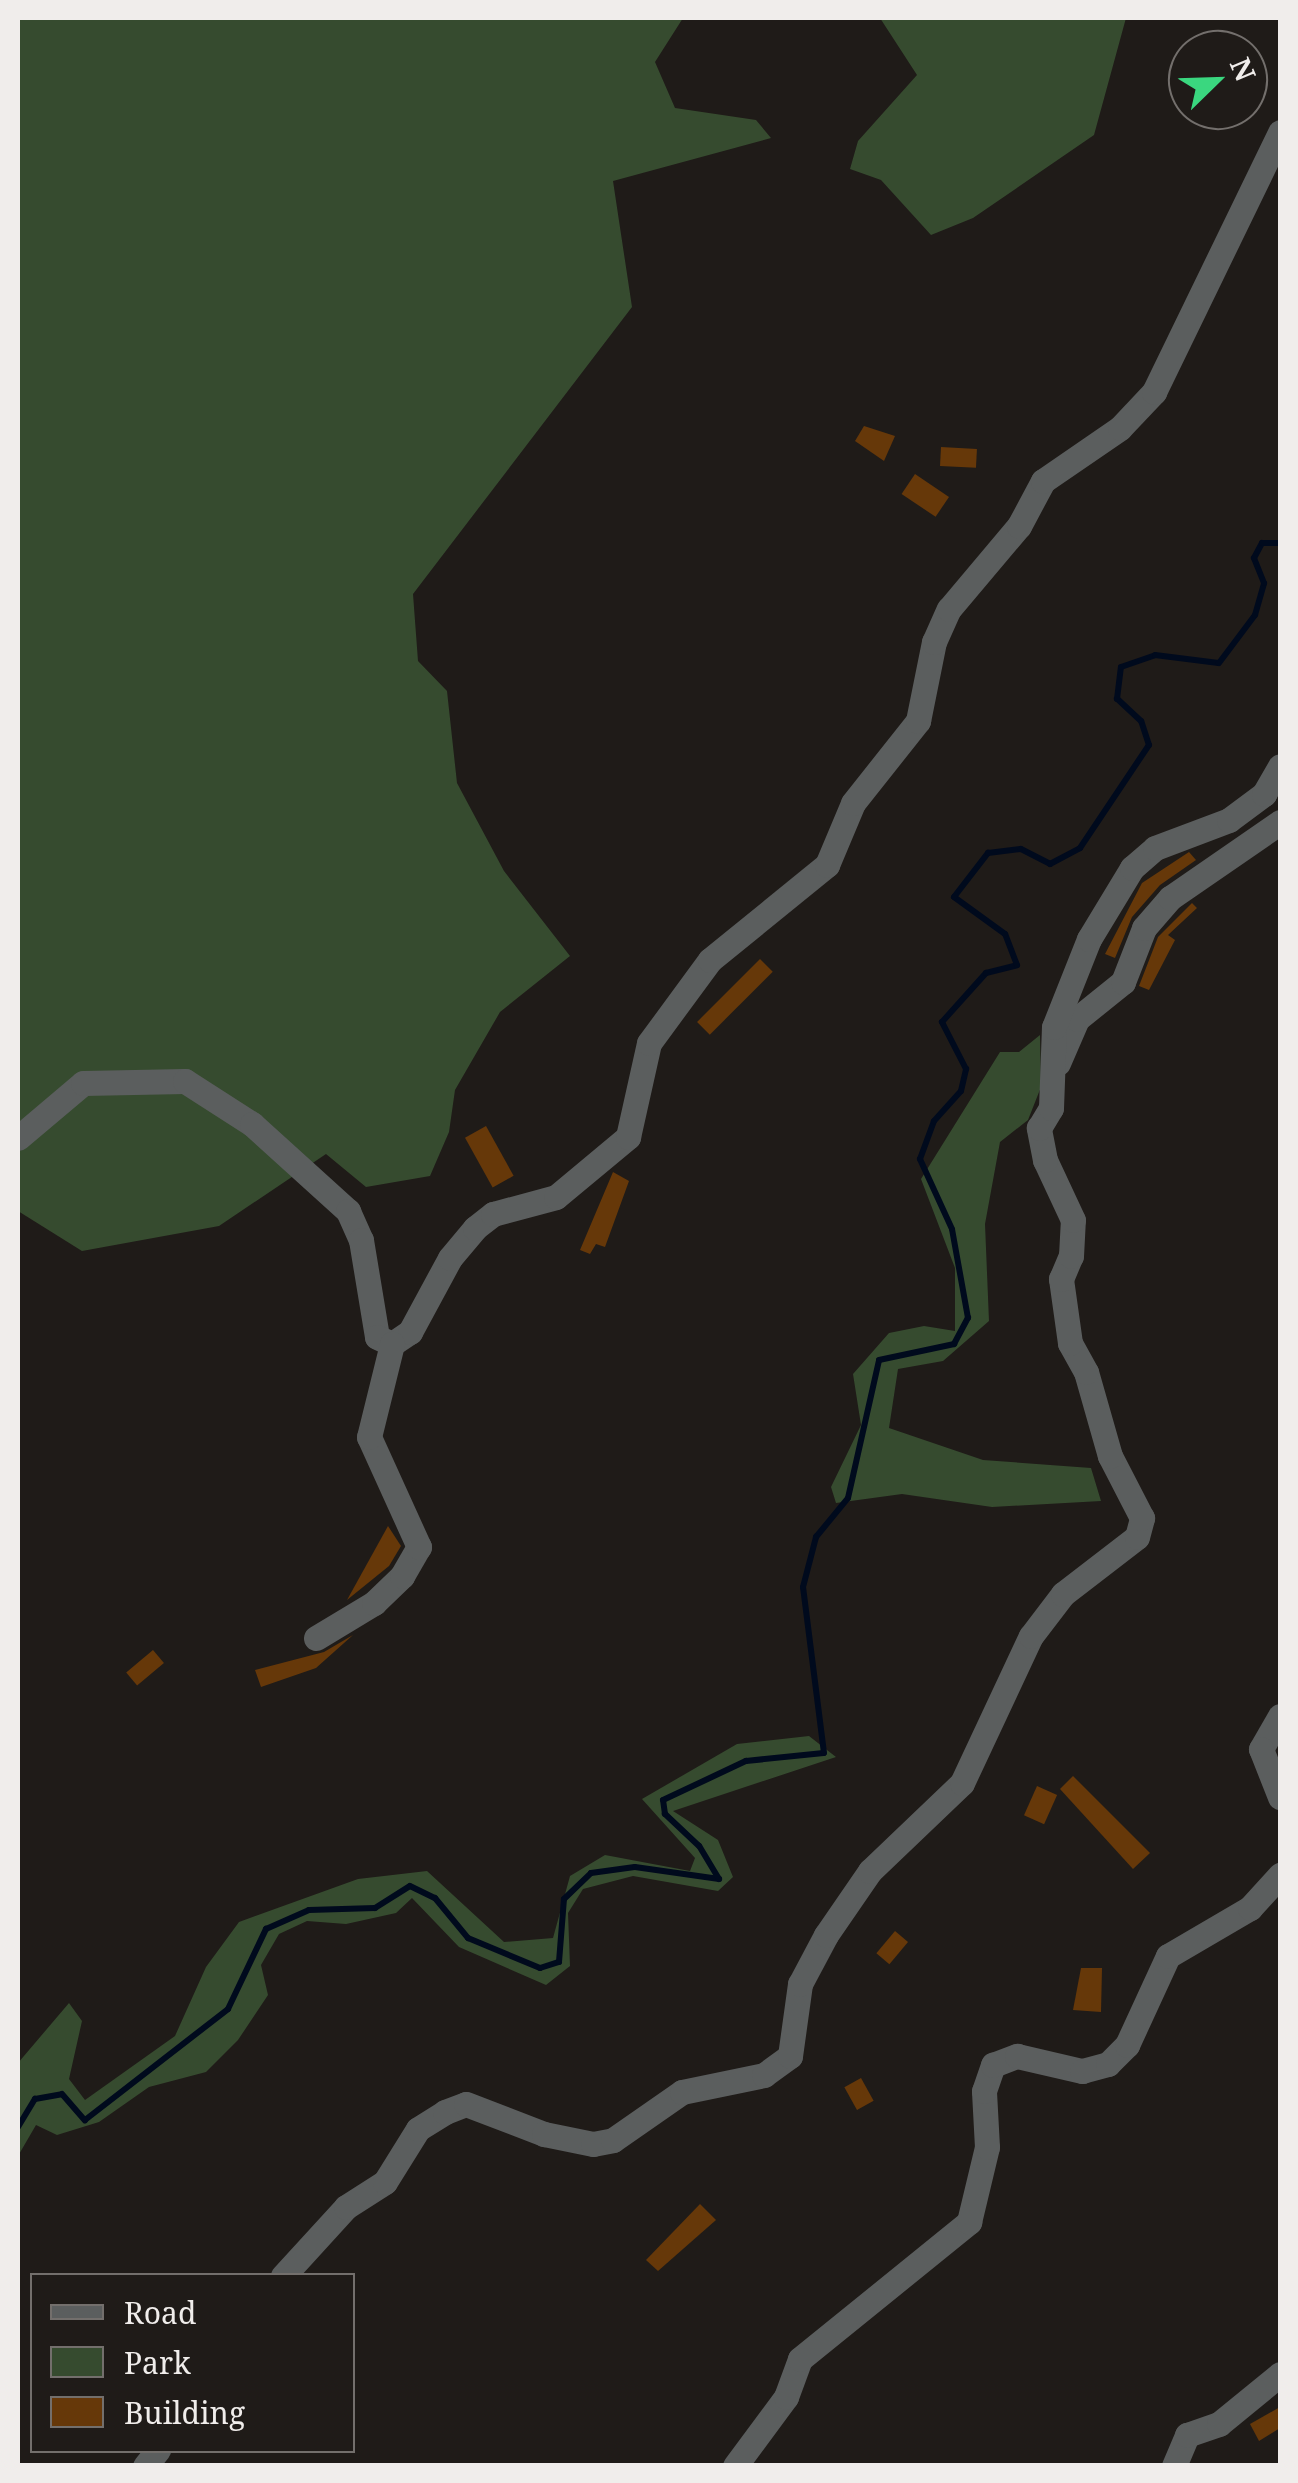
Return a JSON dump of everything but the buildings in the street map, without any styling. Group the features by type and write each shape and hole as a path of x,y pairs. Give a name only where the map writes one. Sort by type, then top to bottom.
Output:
{"street":[{"path":"316,1638 374,1603 402,1576 420,1547 369,1437 392,1344 410,1332 450,1258 475,1228 493,1214 556,1196 628,1137 648,1043 710,960 827,865 852,803 918,721 934,642 949,609 1019,526 1043,481 1120,428 1154,392 1280,132"},
{"path":"286,2273 346,2207 385,2182 418,2129 445,2112 466,2104 544,2134 593,2144 614,2140 682,2092 764,2075 790,2056 800,1984 826,1935 870,1870 962,1783 1032,1636 1063,1594 1138,1537 1142,1518 1110,1456 1086,1372 1070,1344 1062,1279 1072,1256 1073,1220 1045,1160 1039,1128 1050,1108 1054,1027 1090,939 1132,868 1155,848 1229,820 1264,794 1280,766"},
{"path":"1054,1070 1077,1020 1123,982 1144,928 1170,898 1280,822"},
{"path":"18,1138 83,1082 185,1080 252,1124 348,1211 361,1240 378,1337 392,1344"},
{"path":"1280,1716 1261,1750 1280,1797"},
{"path":"736,2466 776,2413 800,2359 969,2222 987,2146 984,2091 992,2065 1017,2056 1082,2071 1108,2064 1127,2045 1168,1956 1250,1908 1280,1876"},
{"path":"1174,2466 1187,2435 1219,2424 1280,2374"}],"green space":[{"path":"18,18 683,18 655,62 675,108 756,120 771,138 613,181 632,307 413,594 418,661 447,691 457,783 504,871 570,956 500,1012 455,1090 449,1132 430,1176 366,1187 326,1154 219,1226 82,1251 18,1211"},
{"path":"880,18 1126,18 1094,135 973,218 931,235 881,180 850,169 858,141 917,75"},
{"path":"1040,1035 1041,1087 1028,1120 1000,1142 985,1224 989,1321 943,1361 898,1369 889,1428 983,1460 1091,1468 1101,1501 992,1507 902,1494 836,1503 831,1487 861,1425 853,1374 889,1333 924,1326 955,1331 955,1268 921,1179 1000,1052 1019,1052"},
{"path":"809,1736 836,1757 673,1811 718,1840 733,1877 718,1891 633,1876 583,1889 568,1913 570,1966 546,1985 459,1947 412,1898 396,1913 346,1924 307,1921 279,1934 261,1965 268,1995 238,2040 206,2072 149,2087 99,2122 57,2135 36,2125 18,2156 18,2063 69,2003 82,2021 69,2079 85,2100 175,2036 206,1967 239,1922 358,1879 427,1871 504,1942 553,1938 570,1876 605,1855 690,1871 695,1858 642,1799 737,1744"}],"waterway":[{"path":"18,2127 35,2099 62,2094 85,2120 228,2009 266,1929 309,1910 375,1908 410,1886 435,1898 468,1938 540,1968 559,1962 564,1899 591,1873 635,1867 719,1879 699,1846 665,1814 663,1800 746,1761 824,1753 803,1587 816,1537 848,1498 879,1360 954,1344 968,1318 952,1229 920,1159 934,1121 961,1091 966,1069 942,1022 986,973 1017,965 1005,934 954,897 988,853 1021,849 1050,864 1080,848 1149,745 1141,721 1117,699 1121,667 1155,655 1219,663 1255,615 1264,583 1254,558 1262,543 1280,543"}]}
